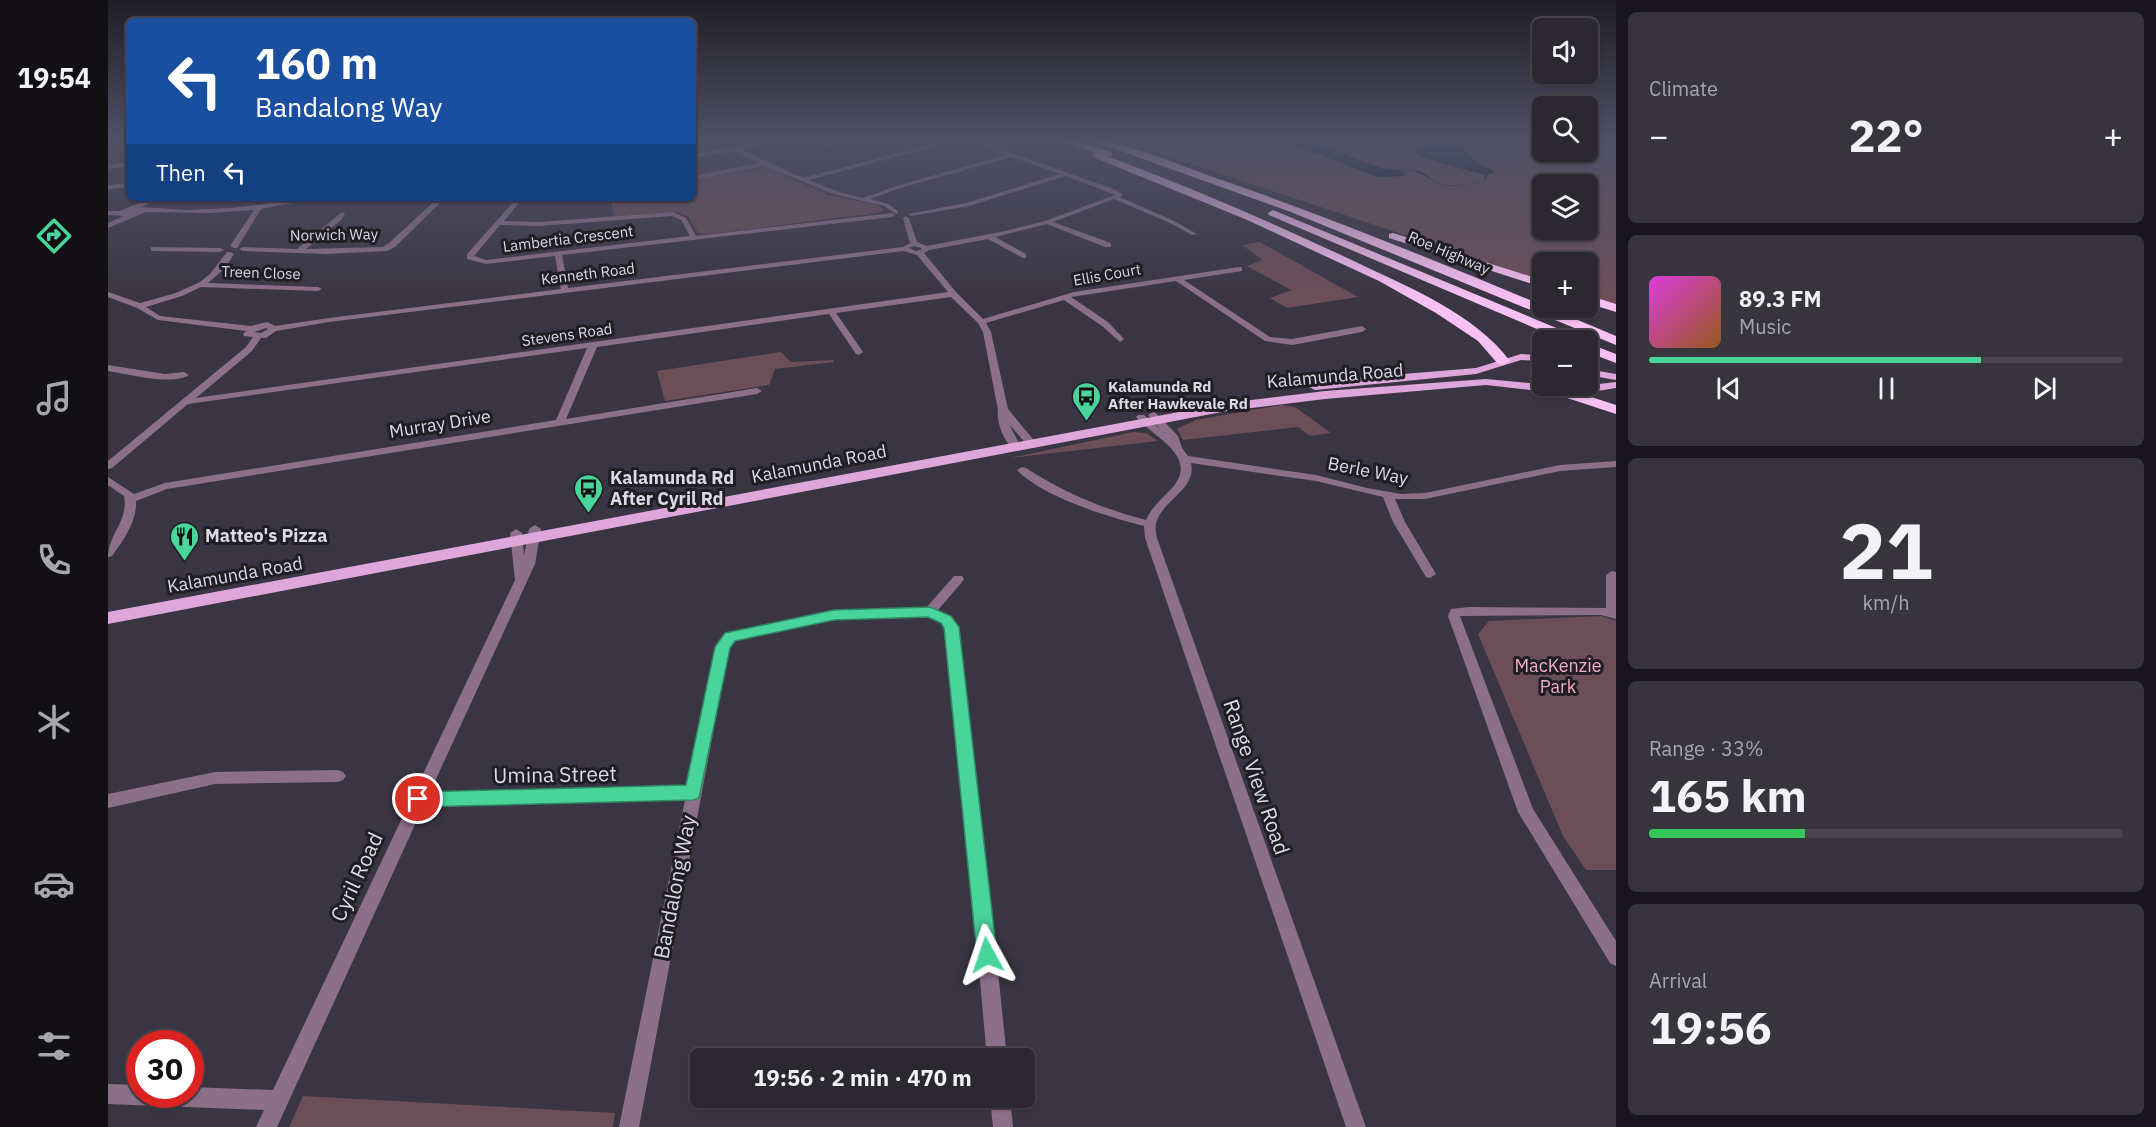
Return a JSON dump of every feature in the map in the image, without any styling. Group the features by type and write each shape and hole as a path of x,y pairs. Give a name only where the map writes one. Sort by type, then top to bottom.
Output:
{"highway":[{"path":"1191,194 1238,212 1365,271 1459,321 1491,344 1500,353 1503,361"},
{"name":"Roe Highway","path":"1220,194 1270,212 1549,330"},
{"name":"Roe Highway","path":"1253,194 1327,221 1616,341"},
{"path":"1270,194 1532,281"},
{"path":"1598,302 1616,308"},
{"path":"1598,352 1616,359"},
{"path":"1575,396 1616,410"}],"main road":[{"name":"Kalamunda Road","path":"108,618 535,533 1350,381 1476,371 1522,356 1532,357"},
{"name":"Kalamunda Road","path":"1503,361 1507,370 1532,383"},
{"path":"1598,374 1616,377"},
{"name":"Kalamunda Road","path":"1150,419 1325,395 1486,382 1532,386"},
{"name":"Kalamunda Road","path":"1598,388 1616,385"},
{"name":"Kalamunda Road","path":"108,609 516,537"}],"street":[{"path":"841,194 867,197 899,206 907,215 920,248 953,294 981,322 987,332 1004,410 1022,442"},
{"path":"867,197 879,194"},
{"path":"867,197 886,205 894,214 907,215 967,205 1003,194"},
{"path":"920,248 990,237 1047,222 1116,198 1120,195 1119,194"},
{"path":"1116,198 1194,234"},
{"path":"110,225 150,201"},
{"path":"108,213 224,212 298,201"},
{"name":"Norwich Way","path":"232,250 362,251 384,249 392,245 439,201"},
{"name":"Lambertia Crescent","path":"517,201 470,256 471,259 486,262 894,214"},
{"path":"140,306 202,285 216,274 258,208"},
{"path":"300,250 339,219 342,214"},
{"path":"497,223 539,224 673,214 684,219 694,238"},
{"path":"1047,222 1108,245"},
{"path":"990,237 1023,256"},
{"name":"Kenneth Road","path":"254,333 267,334 274,329 920,248"},
{"path":"154,249 220,250 222,253 232,250"},
{"path":"558,254 565,292"},
{"name":"Ellis Court","path":"981,322 1065,297 1239,269"},
{"path":"1177,278 1268,339 1292,342 1362,329"},
{"name":"Treen Close","path":"202,285 318,289"},
{"name":"Stevens Road","path":"185,402 953,294"},
{"path":"108,466 249,349 254,333 158,318 140,306 110,296"},
{"path":"1065,297 1105,324 1120,339"},
{"path":"831,311 859,352"},
{"path":"560,422 593,345"},
{"path":"108,368 165,377 184,375"},
{"name":"Murray Drive","path":"130,499 165,486 757,391"},
{"path":"1004,410 1002,416 1022,442"},
{"path":"1022,470 1052,490 1069,498 1150,524 1159,507 1181,483 1186,471 1181,454 1150,419"},
{"name":"Berle Way","path":"1181,454 1316,478 1388,495 1425,496 1560,468 1616,464"},
{"path":"108,480 125,491 130,499 130,509 125,526 108,553"},
{"path":"1388,495 1399,522 1430,574"},
{"name":"Range View Road","path":"1150,524 1151,538 1165,580 1356,1127"},
{"name":"Cyril Road","path":"266,1127 529,564 535,533"},
{"path":"516,537 521,580"},
{"path":"1612,575 1614,614 1601,611 1469,611 1456,612 1454,616 1526,812 1616,957"},
{"path":"958,579 939,598 930,612 946,620 951,627 996,1048"},
{"name":"Bandalong Way","path":"629,1127 723,647 730,636 834,615 930,612"},
{"path":"108,801 214,777 338,776"},
{"name":"Umina Street","path":"418,799 693,793"},
{"path":"108,1094 278,1100"},
{"path":"1001,1108 1003,1127"}],"green space":[{"path":"696,194 825,194 874,204 885,210 877,213 710,234 698,233 688,216 677,212 614,216 612,201 696,201"},
{"path":"1280,194 1532,194 1532,240 1598,240 1598,194 1616,194 1616,306 1598,300 1598,252 1532,252 1532,278"},
{"path":"1260,242 1358,297 1287,308 1270,298 1291,290 1247,266 1263,260 1242,245"},
{"path":"781,352 791,362 834,360 834,362 775,369 769,385 665,401 657,371"},
{"path":"1281,405 1295,407 1331,433 1310,436 1298,427 1183,440 1177,429 1196,420"},
{"path":"1133,432 1146,433 1158,441 1010,458"},
{"name":"MacKenzie Park","path":"1602,616 1616,621 1616,870 1586,870 1563,836 1478,634 1489,621"},
{"path":"303,1096 615,1113 613,1127 289,1127"}],"place":[{"name":"Kalamunda Rd After Hawkevale Rd","path":"1087,422"},
{"name":"Kalamunda Rd After Cyril Rd","path":"589,514"},
{"name":"Matteo's Pizza","path":"184,562"}],"route":[{"path":"418,799 693,793 723,647 730,636 834,615 930,612 946,620 951,627 987,955"}]}
